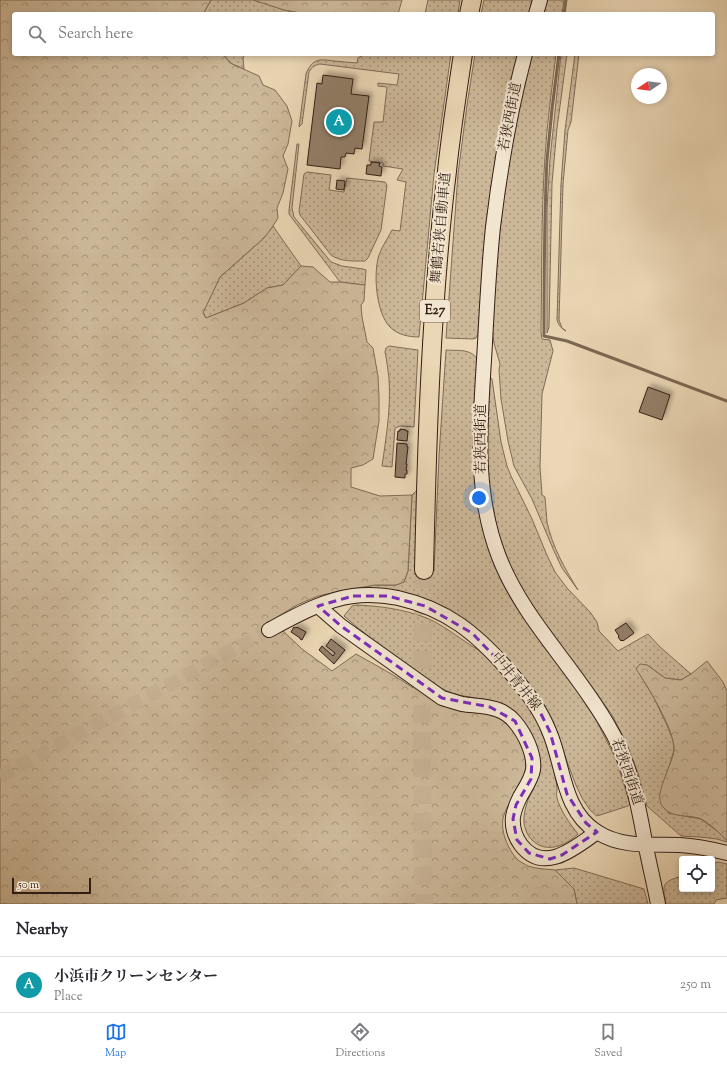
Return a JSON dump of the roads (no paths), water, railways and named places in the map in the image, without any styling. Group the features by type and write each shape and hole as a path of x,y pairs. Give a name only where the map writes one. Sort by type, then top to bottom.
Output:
{"highway":[{"path":"469,12 472,0"},
{"name":"舞鶴若狭自動車道","path":"424,570 430,382 435,303 447,172 463,56"}],"street":[{"path":"537,12 540,0"},
{"name":"若狭西街道","path":"525,56 512,108 494,218 480,432 483,496 499,556 507,576 533,621 594,702 618,743 632,782 658,904"},
{"name":"中井青井線","path":"269,630 300,613 335,600 353,596 388,596 425,606 444,614 459,623 486,646 517,680 540,712 550,732 568,794 576,811 586,823 597,832 613,840 631,844 679,845 727,853"},
{"path":"318,606 340,626 442,698 452,702 490,707 503,712 514,721 528,745 532,758 533,769 530,779 516,805 513,819 517,840 529,853 539,858 550,859 575,848 597,832"}],"waterway":[{"path":"564,12 566,0"},
{"path":"559,56 547,160 544,336 567,341 727,401"}],"tunnel":[{"path":"424,570 422,737 424,904"},
{"path":"0,777 269,630"}],"place":[{"name":"小浜市クリーンセンター","path":"339,122"}]}
